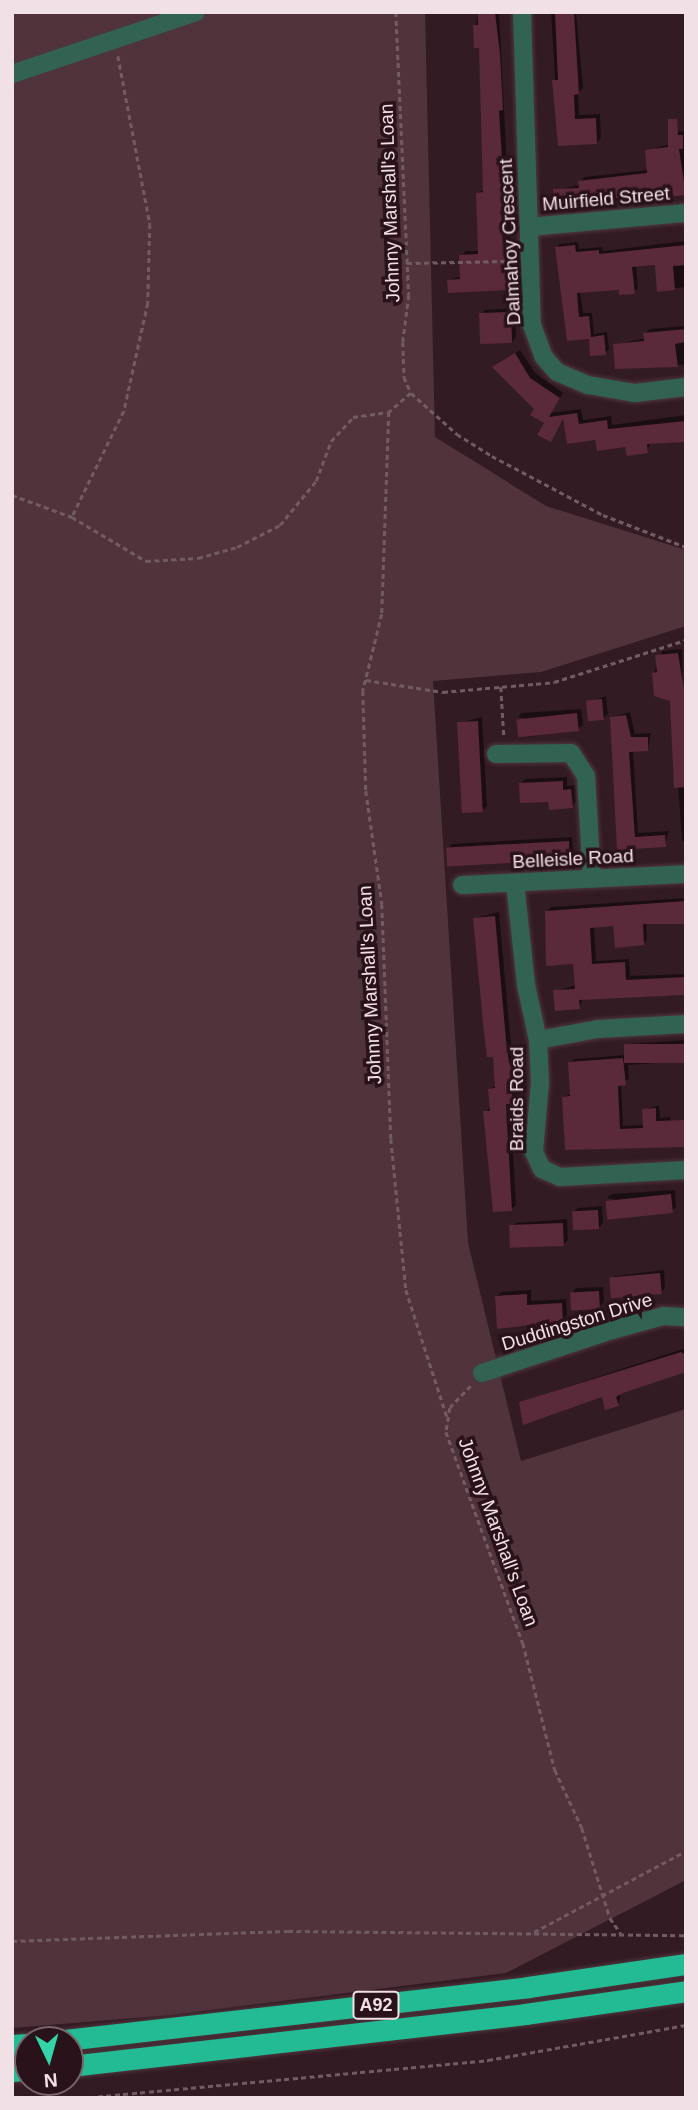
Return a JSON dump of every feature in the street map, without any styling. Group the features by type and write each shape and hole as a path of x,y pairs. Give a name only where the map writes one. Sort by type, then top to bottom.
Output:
{"highway":[{"name":"A92","path":"84,2038 515,1989 686,1964"},
{"name":"A92","path":"84,2064 525,2014 686,1991"}],"street":[{"path":"12,74 196,12"},
{"name":"Dalmahoy Crescent","path":"522,12 532,325 543,356 557,372 588,385 635,393 686,387"},
{"name":"Muirfield Street","path":"529,227 686,213"},
{"path":"501,754 570,753 586,776 592,879"},
{"name":"Belleisle Road","path":"462,886 686,874"},
{"name":"Braids Road","path":"515,883 526,985 538,1040 540,1083 534,1152 542,1170 560,1178 686,1170"},
{"path":"538,1040 598,1029 686,1024"},
{"name":"Duddingston Drive","path":"482,1373 612,1330 664,1316 686,1317"}],"path":[{"name":"Johnny Marshall's Loan","path":"396,12 409,295 402,342 404,377 411,393"},
{"path":"72,517 124,411 148,303 150,224 116,41"},
{"path":"407,263 530,260"},
{"path":"12,495 72,517 146,561 198,558 237,547 280,526 316,481 331,441 353,417 389,412 411,393 457,434 492,456 603,515 686,547"},
{"name":"Johnny Marshall's Loan","path":"389,412 382,614 366,680 366,791 382,904 391,1139 406,1290 448,1420 446,1432 523,1643 555,1770 582,1828 604,1898 621,1934"},
{"path":"366,680 443,692 554,682 686,640"},
{"path":"501,687 501,754"},
{"path":"448,1420 450,1408 482,1373"},
{"path":"533,1933 604,1898 686,1851"},
{"path":"12,1941 288,1931 686,1935"},
{"path":"81,2098 488,2060 686,2025"}],"shaded area":[{"path":"12,12 425,12 435,437 546,506 686,550 686,626 541,672 433,681 468,1243 521,1461 686,1409 686,1880 506,1973 171,2015 12,2028"}],"building":[{"path":"478,12 495,12 500,54 503,110 499,111 510,286 509,290 448,293 447,280 460,279 459,255 478,254 476,193 483,192 479,48 474,48 473,25 478,25"},
{"path":"555,12 574,12 579,94 574,95 575,119 596,118 597,144 558,146 552,80 558,80"},
{"path":"668,119 677,119 678,135 683,135 683,149 679,149 686,195 554,208 553,189 579,188 578,181 647,173 645,150 668,147"},
{"path":"575,245 576,252 599,250 599,254 686,245 686,265 673,266 675,290 657,292 655,265 632,267 635,294 619,295 619,290 577,293 579,317 589,316 591,337 604,335 606,355 590,356 589,339 567,341 555,247"},
{"path":"511,312 512,343 480,344 479,313"},
{"path":"686,329 686,342 675,344 678,367 615,369 613,344 644,341 643,333"},
{"path":"515,353 530,378 560,398 549,417 577,413 579,424 607,420 608,429 686,421 686,442 647,444 648,453 627,456 625,447 597,451 595,440 567,444 563,419 551,442 537,435 544,423 530,415 534,409 492,367"},
{"path":"678,653 686,702 686,787 674,788 670,701 654,696 652,673 657,672 655,655"},
{"path":"602,699 604,720 588,721 586,700"},
{"path":"577,713 579,731 518,737 516,719"},
{"path":"626,715 631,737 648,737 648,751 629,752 635,837 665,835 666,847 617,850 610,717"},
{"path":"478,721 483,812 462,813 457,722"},
{"path":"563,781 563,790 571,789 573,808 549,810 548,802 520,803 519,783"},
{"path":"569,841 570,860 447,866 446,847"},
{"path":"686,901 686,924 643,924 644,945 615,948 613,926 590,928 592,964 625,962 626,980 686,977 686,995 579,1000 580,1009 555,1011 553,990 575,989 573,964 546,966 545,911"},
{"path":"495,916 509,1063 517,1063 518,1079 511,1079 513,1104 506,1104 512,1211 493,1212 483,1111 490,1111 488,1089 495,1088 493,1057 487,1057 473,918"},
{"path":"624,1044 686,1044 686,1063 624,1063"},
{"path":"623,1058 626,1085 618,1086 620,1129 643,1128 642,1109 656,1108 656,1121 684,1120 685,1147 565,1150 562,1097 570,1096 568,1062"},
{"path":"671,1194 673,1213 607,1220 605,1201"},
{"path":"598,1210 599,1229 573,1230 572,1211"},
{"path":"563,1223 564,1246 510,1248 509,1225"},
{"path":"660,1273 662,1294 611,1298 609,1277"},
{"path":"599,1291 600,1309 571,1310 570,1293"},
{"path":"527,1294 527,1305 562,1303 563,1321 497,1329 495,1296"},
{"path":"681,1352 686,1355 686,1372 623,1393 616,1397 619,1406 605,1410 602,1397 523,1425 519,1402"}]}
